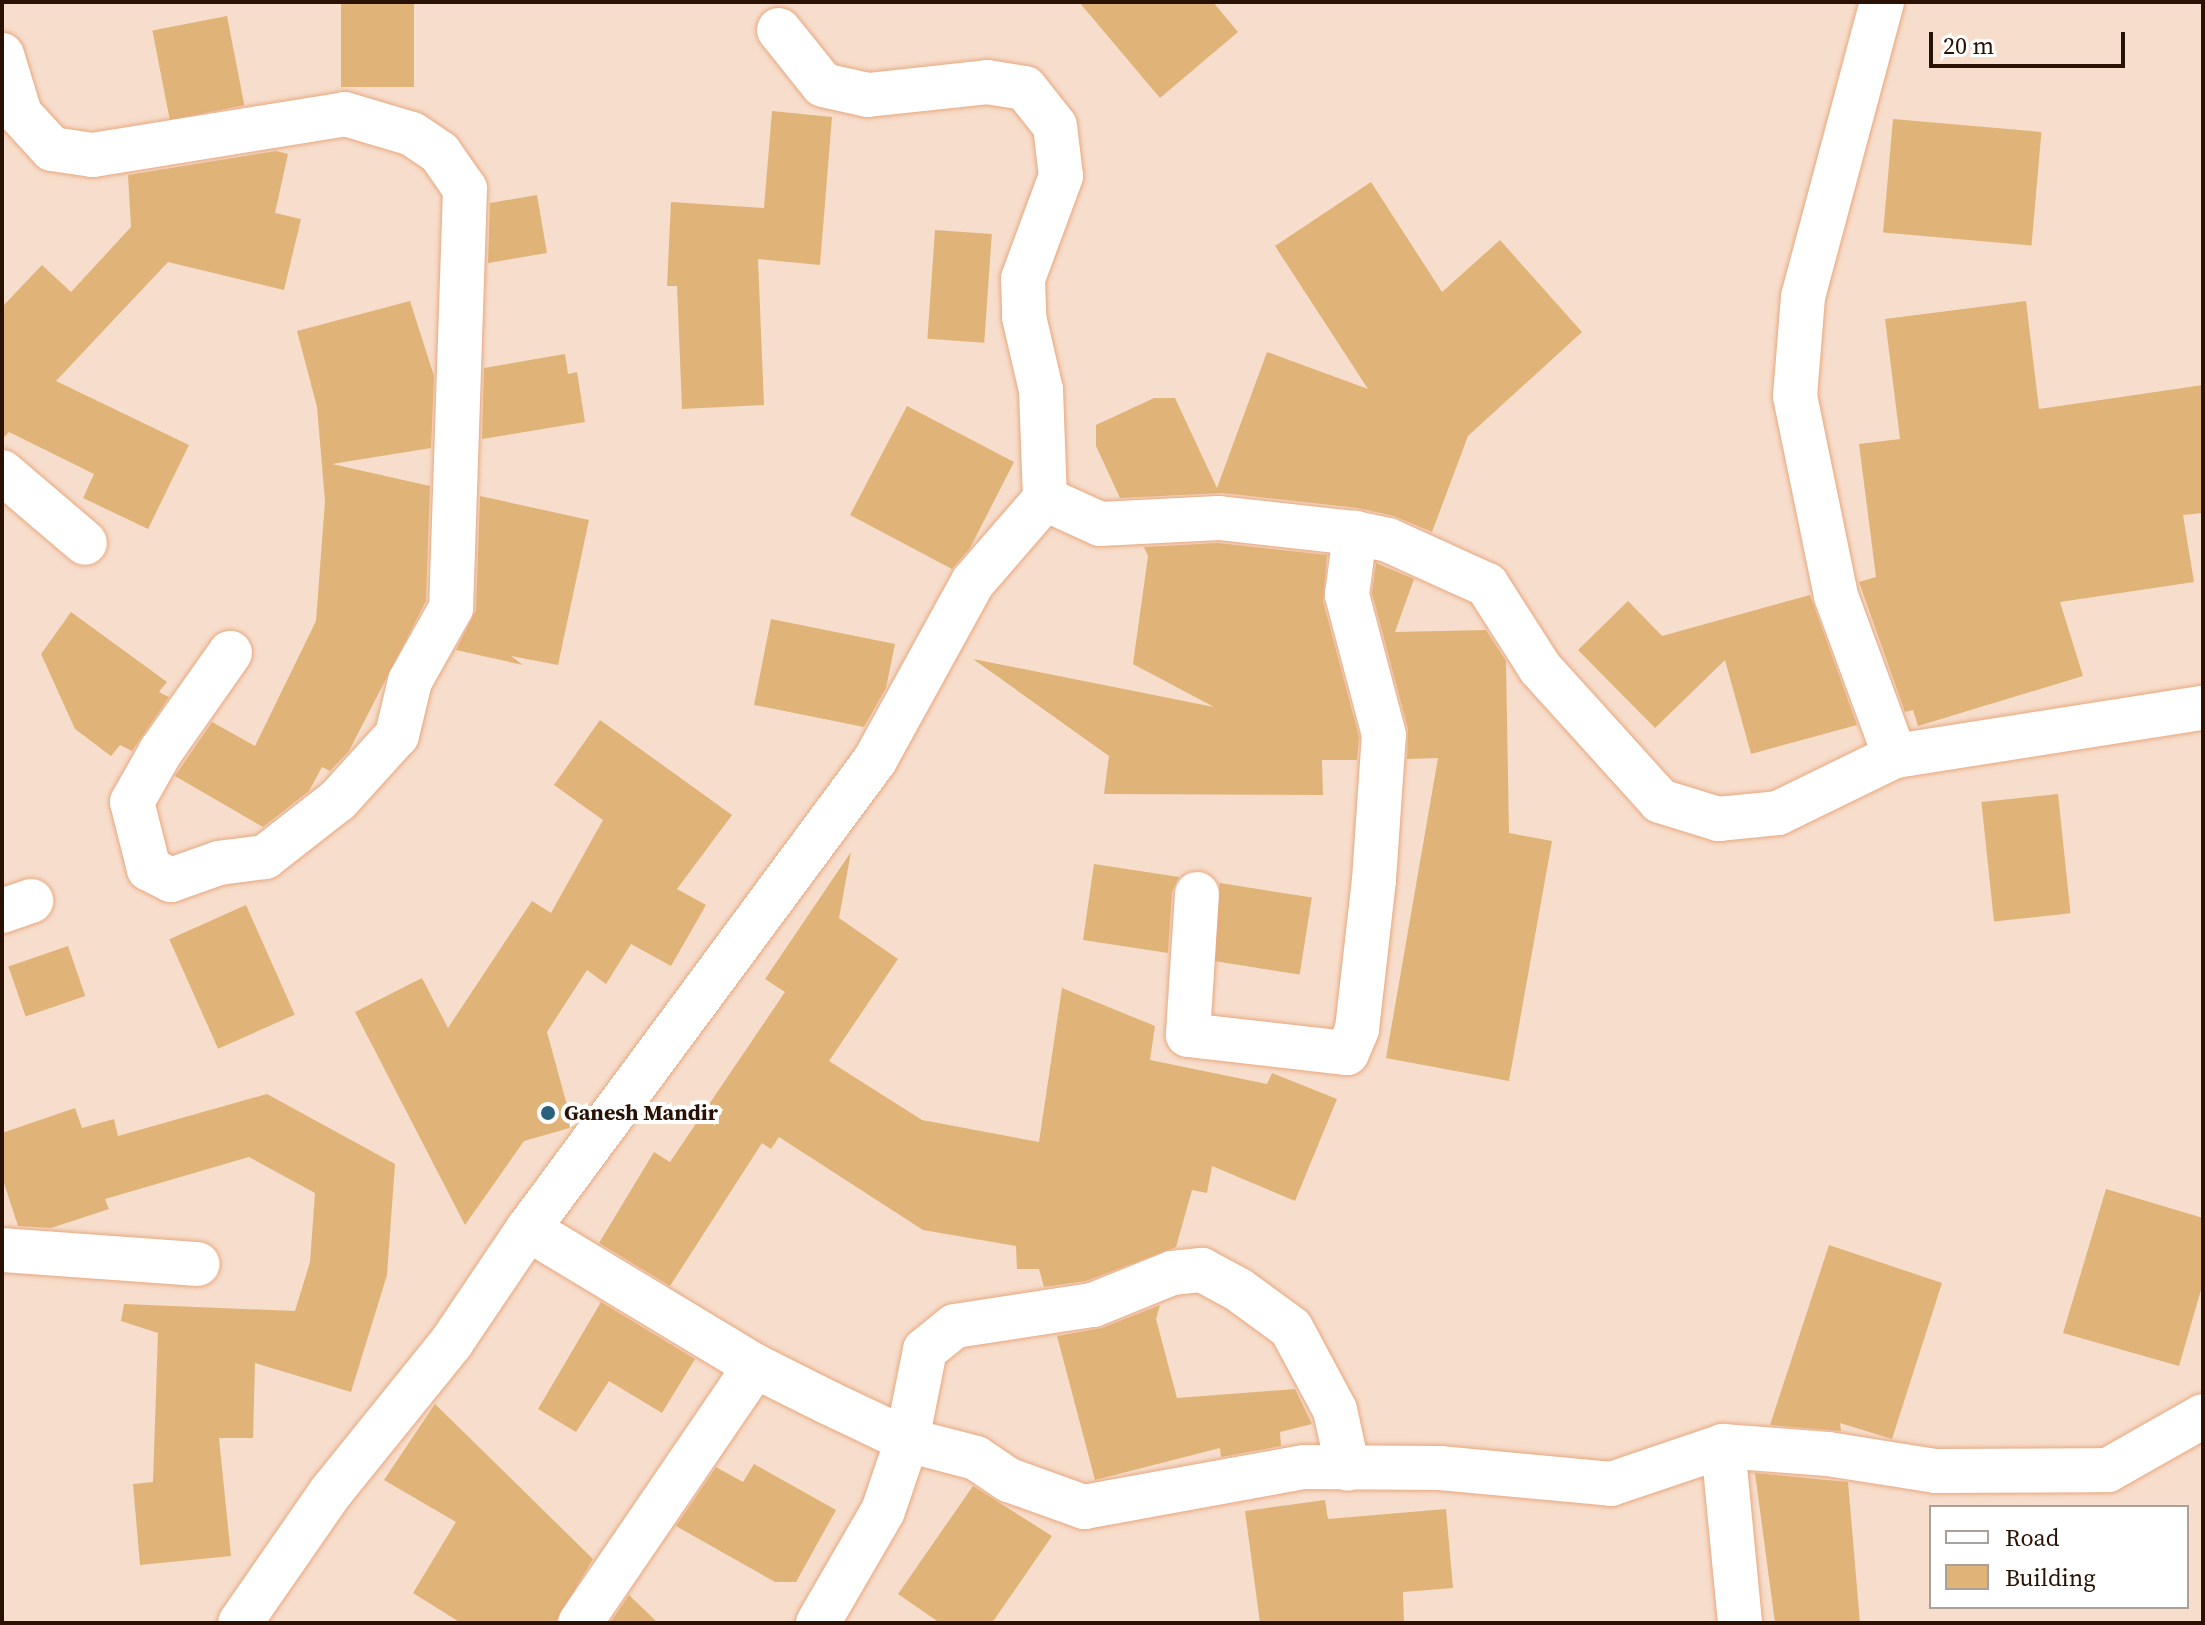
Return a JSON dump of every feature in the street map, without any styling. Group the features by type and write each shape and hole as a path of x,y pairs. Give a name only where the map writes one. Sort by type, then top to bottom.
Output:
{"street":[{"path":"1882,2 1803,297 1795,396 1836,596 1895,756"},
{"path":"240,1623 330,1493 451,1343 528,1229 875,760 973,582 1045,499 1041,390 1024,317 1023,279 1061,176 1055,126 1025,88 987,82 868,95 823,85 779,30"},
{"path":"2,55 20,114 52,149 93,155 345,114 412,134 440,153 465,189 451,608 410,681 397,735 338,800 265,857 219,863 171,880 149,869 132,802 230,653"},
{"path":"2,472 85,543"},
{"path":"1045,499 1100,524 1219,518 1355,533 1388,540 1487,585 1540,668 1660,801 1718,819 1778,813 1895,756 2203,708"},
{"path":"1197,894 1188,1035 1347,1053 1357,1029 1374,880 1384,735 1347,595 1355,533"},
{"path":"528,1229 755,1366 907,1440 976,1458 1009,1480 1084,1507 1304,1467 1440,1468 1611,1484 1723,1446 1828,1454 1935,1471 2108,1470 2203,1416"},
{"path":"2,1250 197,1264"},
{"path":"818,1623 883,1511 907,1440 925,1350 955,1326 1093,1305 1172,1273 1202,1270 1291,1328 1335,1410 1348,1469"},
{"path":"580,1623 755,1366"},
{"path":"1723,1446 1740,1623"}],"building":[{"path":"341,2 414,2 414,87 341,87"},
{"path":"1079,2 1213,2 1238,32 1160,98"},
{"path":"227,16 244,105 170,120 152,31"},
{"path":"772,111 832,117 820,265 758,259 764,405 682,409 677,286 667,286 671,202 764,208"},
{"path":"1893,119 2041,132 2031,246 1883,233"},
{"path":"276,151 288,154 275,213 301,219 284,290 168,262 56,381 189,445 148,529 83,498 94,474 9,432 2,439 2,307 42,265 71,292 131,227 128,175"},
{"path":"1371,182 1442,292 1500,240 1582,332 1468,436 1432,532 1394,516 1358,508 1222,493 1120,498 1096,446 1096,425 1154,398 1175,398 1217,488 1267,352 1368,389 1275,246"},
{"path":"537,195 547,253 488,263 490,203"},
{"path":"935,230 992,234 984,343 927,339"},
{"path":"410,301 434,376 431,448 332,464 430,486 426,601 349,751 330,771 322,767 309,791 263,827 175,776 212,722 255,746 316,621 325,501 317,407 297,331"},
{"path":"2026,301 2039,409 2203,385 2203,513 2183,515 2194,582 2060,602 2083,676 1918,726 1913,710 1905,712 1859,582 1876,577 1859,444 1900,439 1885,319"},
{"path":"565,354 568,374 577,372 585,422 482,439 484,368"},
{"path":"907,406 1014,462 970,548 952,569 850,515"},
{"path":"480,496 589,520 558,665 511,656 523,665 456,650 476,610"},
{"path":"1218,543 1327,555 1323,601 1359,737 1357,760 1322,760 1323,795 1104,794 1109,756 973,659 1214,707 1133,664 1148,556 1144,547"},
{"path":"1376,563 1414,579 1395,632 1486,630 1506,661 1509,833 1552,841 1509,1081 1386,1058 1438,758 1407,759 1408,729 1372,593"},
{"path":"1810,595 1857,725 1751,754 1725,660 1655,728 1578,650 1628,601 1662,636"},
{"path":"71,612 167,682 159,692 169,697 132,751 120,745 111,756 75,729 41,654"},
{"path":"771,619 895,644 886,688 864,727 754,705"},
{"path":"600,720 732,815 677,889 706,905 671,966 631,944 606,984 587,970 547,1032 573,1127 524,1141 465,1225 355,1012 422,978 448,1028 532,901 551,913 603,820 554,785"},
{"path":"2058,794 2071,913 1994,921 1981,802"},
{"path":"851,852 839,918 898,959 829,1061 922,1120 1039,1142 1062,988 1155,1026 1150,1060 1267,1084 1272,1073 1337,1099 1295,1201 1212,1166 1207,1193 1192,1190 1176,1247 1086,1281 1044,1287 1039,1269 1017,1269 1016,1246 923,1230 779,1137 771,1149 762,1143 670,1286 599,1243 654,1152 670,1162 785,992 765,979"},
{"path":"1094,864 1179,877 1172,892 1168,953 1083,940"},
{"path":"1220,883 1312,898 1300,975 1208,960"},
{"path":"246,905 295,1015 218,1049 169,939"},
{"path":"68,946 85,996 26,1017 8,967"},
{"path":"267,1094 395,1164 387,1275 351,1392 255,1363 253,1438 219,1438 231,1556 140,1565 133,1484 153,1482 158,1333 121,1321 124,1304 295,1311 310,1262 315,1193 249,1157 105,1199 109,1209 51,1228 18,1226 2,1177 2,1133 75,1108 82,1128 114,1119 118,1136"},
{"path":"2106,1189 2203,1218 2203,1283 2179,1366 2063,1333"},
{"path":"1829,1245 1942,1283 1892,1439 1840,1423 1841,1431 1770,1425"},
{"path":"601,1302 695,1359 662,1413 609,1381 576,1432 538,1409"},
{"path":"1160,1305 1156,1319 1177,1398 1295,1389 1312,1424 1280,1432 1281,1446 1221,1457 1220,1448 1095,1480 1057,1336 1102,1328"},
{"path":"435,1404 593,1559 555,1623 461,1623 413,1593 456,1522 384,1480"},
{"path":"754,1464 836,1510 796,1582 775,1582 676,1526 716,1467 743,1482"},
{"path":"1755,1473 1848,1482 1860,1623 1775,1623"},
{"path":"973,1486 1052,1536 992,1623 940,1623 898,1594"},
{"path":"1325,1500 1328,1519 1446,1509 1453,1588 1403,1592 1404,1623 1260,1623 1245,1511"},
{"path":"629,1595 658,1623 610,1623"}],"place":[{"name":"Ganesh Mandir","path":"548,1113"}]}
